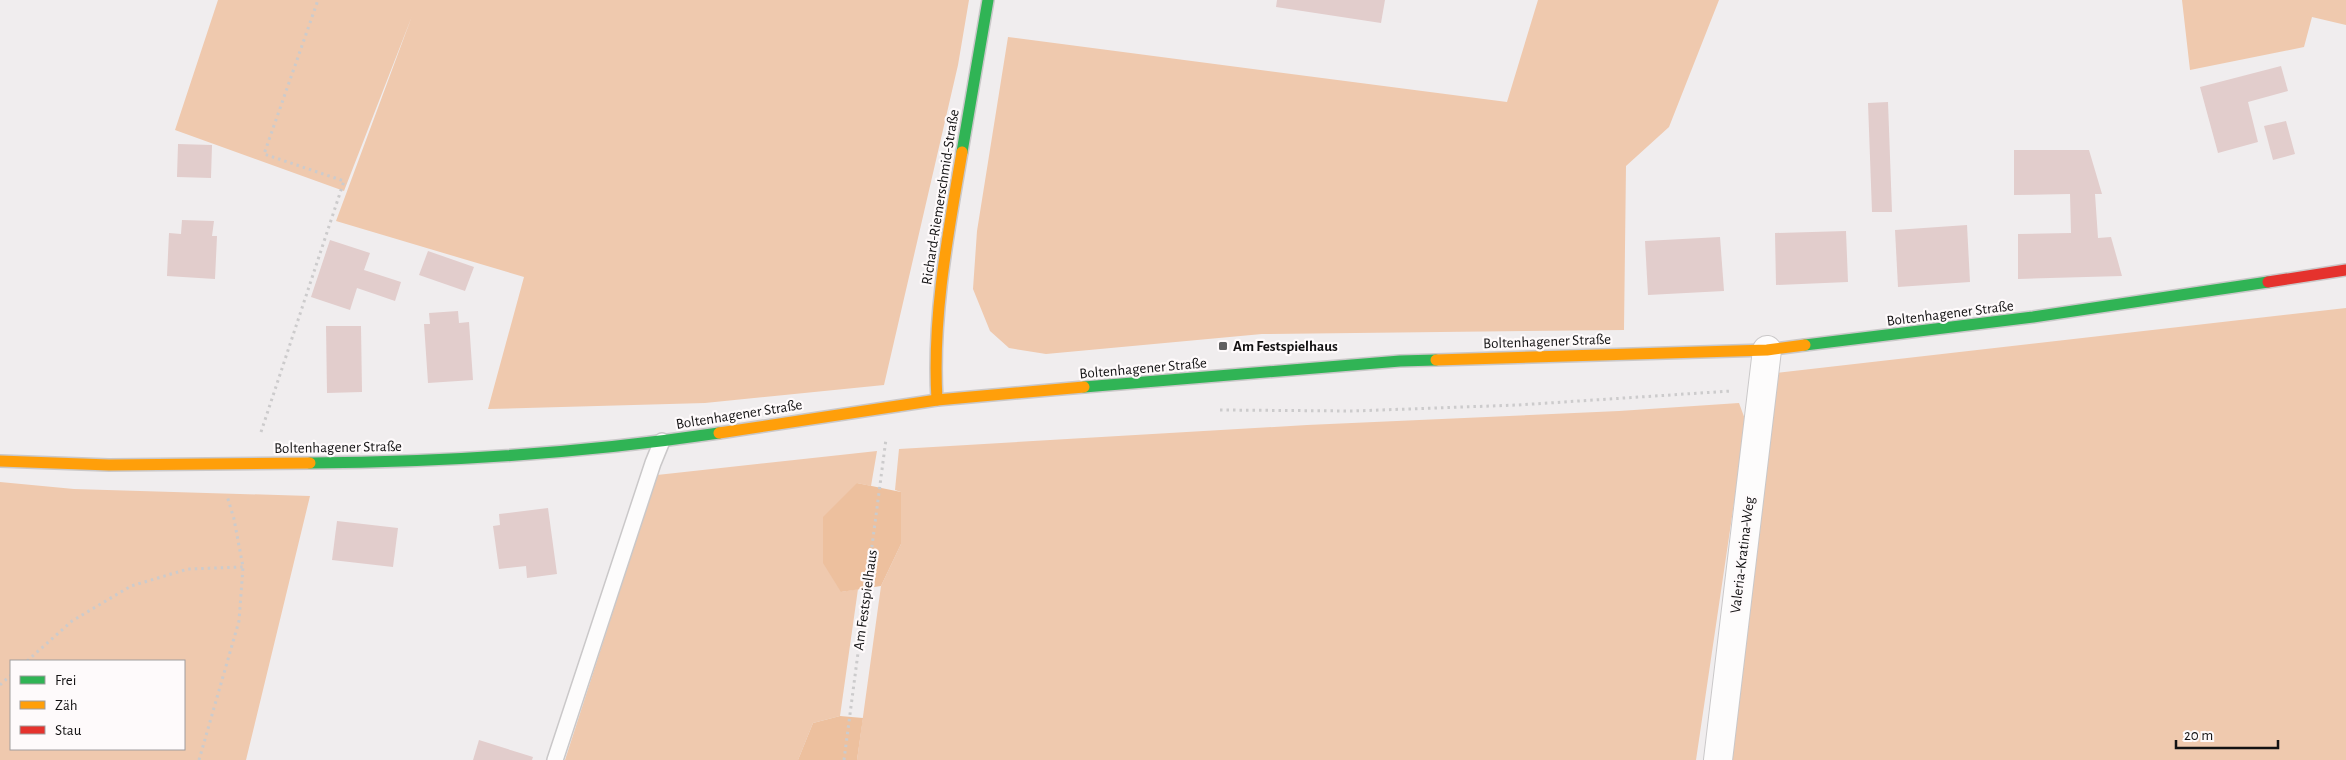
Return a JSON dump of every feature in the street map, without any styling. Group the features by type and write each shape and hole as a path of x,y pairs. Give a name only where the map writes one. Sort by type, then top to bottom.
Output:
{"street":[{"name":"Richard-Riemerschmid-Straße","path":"937,400 935,366 942,267 988,0"},
{"name":"Boltenhagener Straße","path":"0,461 109,465 367,464 505,456 662,441 937,400 1400,361 1767,350 2023,318 2346,270"},
{"name":"Valeria-Kratina-Weg","path":"1718,760 1767,350"}],"lane":[{"path":"555,760 650,472 662,441"}],"path":[{"path":"259,441 344,181 264,154 318,0"},
{"path":"1212,410 1353,411 1518,405 1730,391 1738,393"},
{"name":"Am Festspielhaus","path":"844,760 886,439"},
{"path":"199,760 239,621 243,567 234,519 225,489"},
{"path":"28,660 72,621 131,586 188,569 243,567"},
{"path":"0,685 10,676"}],"shaded area":[{"path":"218,0 969,0 958,65 884,385 705,403 488,409 524,277 336,221 412,16 344,191 175,130"},
{"path":"1538,0 1719,0 1669,127 1626,166 1624,330 1262,334 1046,354 1009,348 990,331 973,289 977,231 1008,37 1507,102"},
{"path":"2182,0 2346,0 2346,25 2312,17 2304,47 2190,70"},
{"path":"2346,308 2346,760 1732,760 1775,373"},
{"path":"1739,403 1746,422 1696,760 857,760 881,586 901,544 901,492 895,490 899,449 1307,425 1619,411"},
{"path":"877,451 871,486 857,483 841,592 858,589 840,716 813,723 798,760 565,760 657,475"},
{"path":"0,482 74,489 310,496 246,760 0,760"},
{"path":"857,483 901,492 901,544 881,586 841,592 823,563 823,517"},
{"path":"840,716 863,718 857,760 798,760 813,723"}],"building":[{"path":"1277,0 1385,0 1381,23 1276,7"},
{"path":"2281,66 2288,91 2248,102 2258,142 2218,153 2200,87"},
{"path":"1888,102 1892,212 1872,212 1868,103"},
{"path":"2286,121 2295,154 2273,160 2264,126"},
{"path":"178,144 212,145 211,178 177,177"},
{"path":"2014,150 2089,150 2102,194 2095,194 2098,238 2111,237 2122,276 2018,279 2018,234 2071,233 2070,194 2014,195"},
{"path":"182,220 214,221 212,236 217,236 215,279 167,276 169,233 181,234"},
{"path":"1967,225 1970,282 1898,287 1895,230"},
{"path":"1846,231 1848,282 1776,285 1775,233"},
{"path":"1720,237 1724,291 1648,295 1645,241"},
{"path":"330,240 370,253 364,270 401,282 395,301 357,288 350,310 311,297"},
{"path":"428,251 474,267 465,291 419,275"},
{"path":"458,311 459,323 469,322 473,380 428,383 424,324 430,324 429,313"},
{"path":"326,326 361,326 362,392 327,393"},
{"path":"548,508 557,574 527,578 526,566 499,569 493,526 500,525 499,514"},
{"path":"337,521 398,528 393,567 332,560"},
{"path":"479,740 533,757 532,760 473,760"}],"traffic: fast":[{"path":"962,152 988,0"},
{"path":"1805,345 2033,317 2268,282"},
{"path":"1084,387 1400,361 1436,360"},
{"path":"310,463 412,461 515,455 617,446 719,433"}],"traffic: slow":[{"path":"937,400 937,337 942,275 962,152"},
{"path":"1436,360 1767,350 1805,345"},
{"path":"719,433 937,400 1084,387"},
{"path":"0,461 109,465 310,463"}],"traffic: jam":[{"path":"2268,282 2346,270"}],"place":[{"name":"Am Festspielhaus","path":"1223,346"}]}
